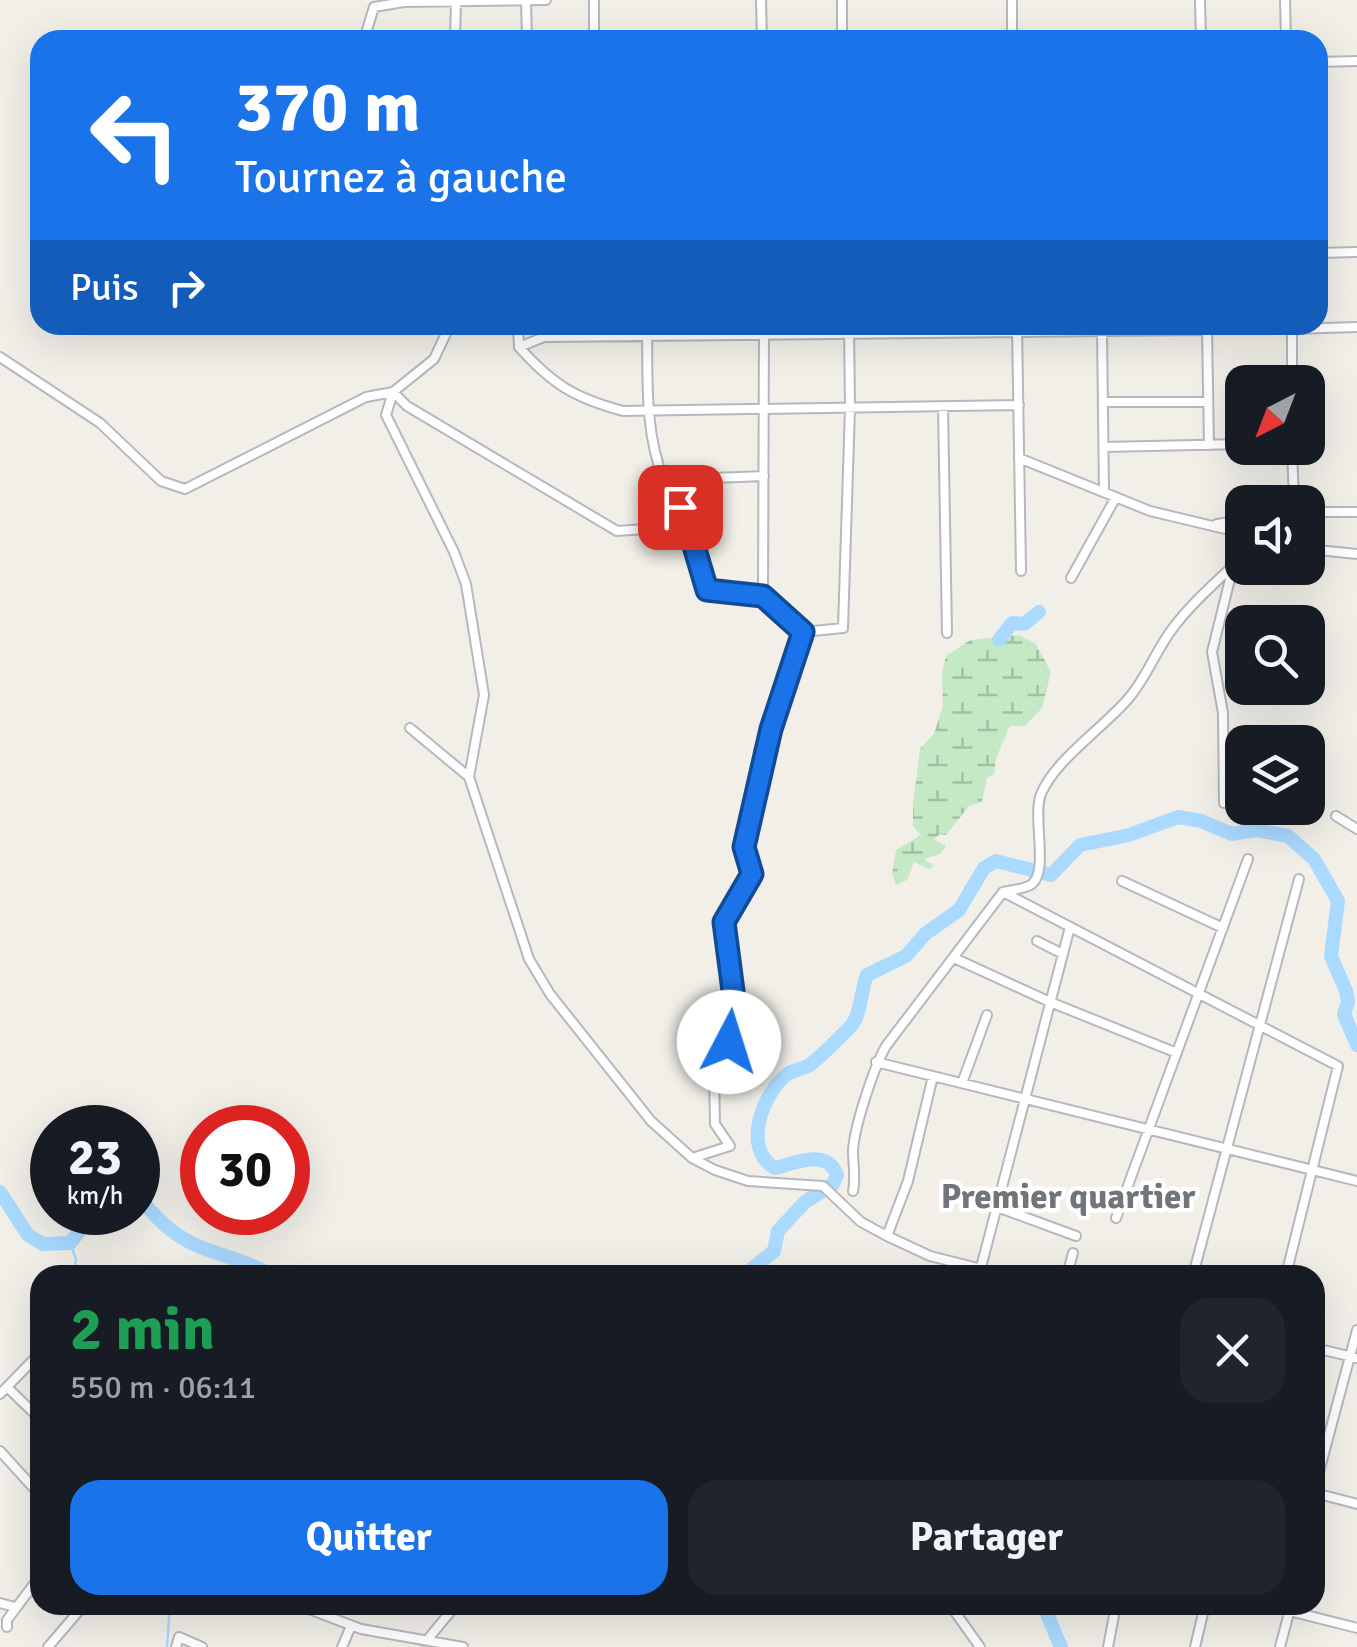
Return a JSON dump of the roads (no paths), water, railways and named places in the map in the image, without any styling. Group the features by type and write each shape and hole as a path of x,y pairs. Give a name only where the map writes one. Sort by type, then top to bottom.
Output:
{"street":[{"path":"526,0 527,30"},
{"path":"367,30 374,7 404,2 546,0"},
{"path":"594,0 594,30"},
{"path":"762,0 762,30"},
{"path":"842,0 842,30"},
{"path":"1012,0 1012,30"},
{"path":"1200,0 1202,30"},
{"path":"1285,0 1286,30"},
{"path":"455,30 456,2"},
{"path":"1328,62 1357,61"},
{"path":"1328,253 1357,252"},
{"path":"1328,326 1357,326"},
{"path":"0,357 100,423 160,482 184,490 366,398 393,392 434,359 445,335"},
{"path":"518,335 519,348 537,368 581,400 623,412 1018,406"},
{"path":"519,348 544,337 573,335"},
{"path":"647,335 649,411 664,480 696,534 694,546 707,590 763,596 803,632 843,628 849,335"},
{"path":"763,596 764,335"},
{"path":"1017,335 1021,571"},
{"path":"1102,335 1104,492"},
{"path":"1207,335 1209,445"},
{"path":"1292,335 1292,365"},
{"path":"393,392 407,406 616,531 645,529 694,546"},
{"path":"393,392 386,414 466,584 484,695 469,777 529,959 550,994 651,1121 692,1158 748,1181 827,1189 861,1222 930,1256 958,1265"},
{"path":"1104,402 1208,402"},
{"path":"942,406 947,633"},
{"path":"1104,446 1225,445"},
{"path":"1019,458 1150,511 1225,529"},
{"path":"664,480 764,476"},
{"path":"1071,578 1116,497"},
{"path":"1325,512 1357,512"},
{"path":"1213,525 1225,523"},
{"path":"1325,551 1357,554"},
{"path":"853,1191 853,1150 876,1062 1003,892 1036,880 1040,869 1037,806 1041,792 1126,701 1150,671 1172,629 1225,572"},
{"path":"1224,802 1223,712 1212,652 1228,585"},
{"path":"692,1158 730,1146 716,1124 714,1072 729,1042 734,1012 724,922 752,874 744,847 771,729 803,632"},
{"path":"410,728 469,777"},
{"path":"1336,816 1357,829"},
{"path":"1116,1218 1248,859"},
{"path":"1196,1265 1299,878"},
{"path":"1122,881 1223,928"},
{"path":"1003,892 1338,1066 1288,1265"},
{"path":"982,1265 1070,927"},
{"path":"1037,941 1063,954"},
{"path":"954,958 1176,1053"},
{"path":"962,1083 987,1014"},
{"path":"876,1062 1357,1181"},
{"path":"888,1236 908,1180 933,1076"},
{"path":"997,1207 1076,1236"},
{"path":"1069,1265 1073,1254"},
{"path":"1325,1456 1354,1357 1357,1330"},
{"path":"1325,1350 1354,1357"},
{"path":"30,1364 4,1391 30,1411"},
{"path":"0,1451 30,1484"},
{"path":"1325,1493 1357,1504"},
{"path":"7,1627 30,1589"},
{"path":"0,1603 16,1607"},
{"path":"48,1647 75,1615"},
{"path":"323,1615 351,1626 463,1647"},
{"path":"428,1639 448,1615"},
{"path":"957,1615 980,1647"},
{"path":"1108,1647 1114,1615"},
{"path":"1195,1647 1203,1615"},
{"path":"1280,1647 1289,1615"},
{"path":"1314,1615 1357,1628"},
{"path":"342,1647 351,1626"},
{"path":"176,1647 179,1638 202,1647"}],"waterway":[{"path":"999,640 1012,623 1024,624 1039,612"},
{"path":"757,1265 774,1251 778,1231 805,1202 833,1184 837,1175 826,1162 818,1160 775,1168 765,1159 759,1148 759,1120 771,1093 789,1073 811,1064 851,1026 867,975 906,956 925,934 959,910 984,868 996,861 1051,875 1080,845 1129,835 1178,817 1201,821 1232,834 1256,830 1288,836 1314,859 1338,901 1331,956 1346,991 1344,1014 1357,1045"},
{"path":"0,1192 28,1235 43,1244 70,1243 76,1235"},
{"path":"160,1220 198,1246 250,1265"},
{"path":"70,1243 75,1265"},
{"path":"167,1647 169,1615"},
{"path":"1047,1615 1061,1647"}],"district":[{"name":"Premier quartier","path":"1068,1196"}]}
